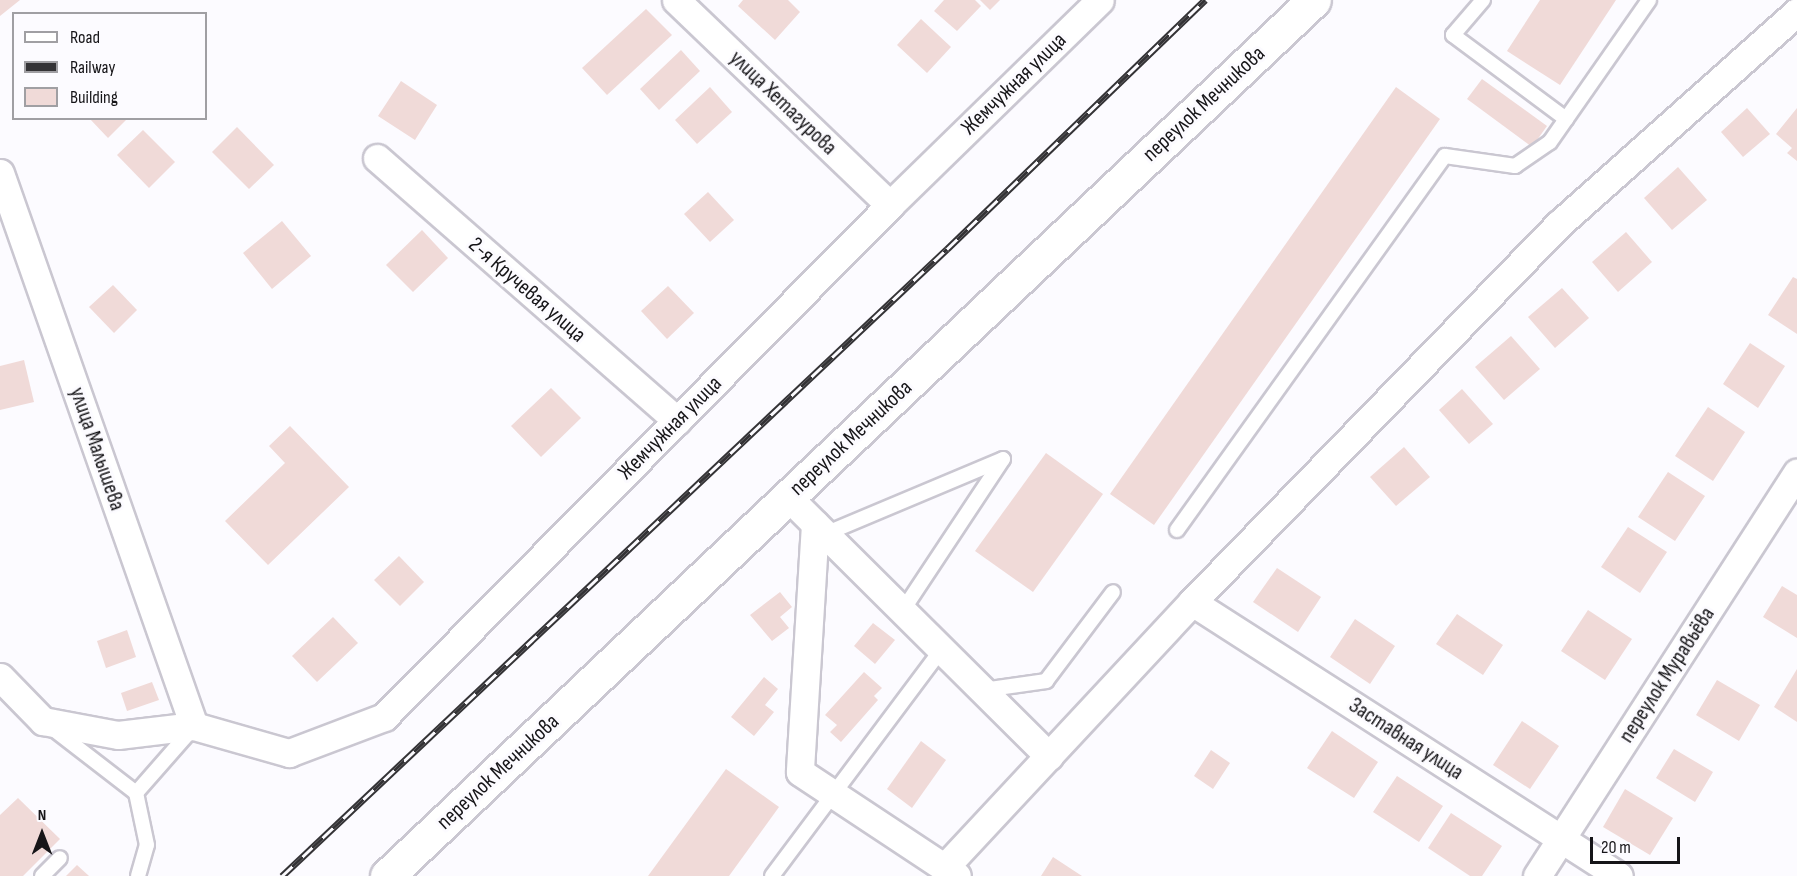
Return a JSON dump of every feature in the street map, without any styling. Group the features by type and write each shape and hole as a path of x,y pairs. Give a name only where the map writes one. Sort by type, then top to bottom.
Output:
{"street":[{"name":"улица Хетагурова","path":"676,0 890,205"},
{"name":"Жемчужная улица","path":"194,726 289,753 384,717 890,205 1100,0"},
{"name":"переулок Мечникова","path":"387,876 1314,0"},
{"path":"820,529 800,772 950,872 1049,756 1192,602 1559,224 1797,12"},
{"name":"2-я Кручевая улица","path":"377,158 677,421"},
{"name":"улица Малышева","path":"0,172 194,726"},
{"name":"переулок Муравьёва","path":"1537,876 1797,473"},
{"path":"788,497 1049,756"},
{"name":"Заставная улица","path":"1192,602 1619,876"},
{"path":"0,676 43,721 118,735 194,726"}],"lane":[{"path":"1484,0 1453,35 1566,119"},
{"path":"1177,530 1445,156 1515,166 1550,142 1648,0"},
{"path":"820,529 1003,459 903,610"},
{"path":"983,690 1046,681 1113,592"},
{"path":"772,876 942,649"},
{"path":"43,721 136,793 147,845 138,876"},
{"path":"136,793 194,726"},
{"path":"42,876 60,858"}],"building":[{"path":"0,0 20,0 0,16"},
{"path":"743,0 788,0 800,12 775,40 738,6"},
{"path":"944,0 975,0 981,6 957,31 934,11"},
{"path":"980,0 1000,0 990,10"},
{"path":"1540,0 1616,0 1560,85 1507,51"},
{"path":"646,9 672,35 607,95 582,68"},
{"path":"921,19 951,47 927,73 897,45"},
{"path":"681,50 700,71 659,110 640,89"},
{"path":"1482,79 1547,126 1532,147 1467,99"},
{"path":"401,81 437,105 415,140 378,116"},
{"path":"710,87 732,112 697,144 675,120"},
{"path":"1396,87 1440,119 1154,525 1110,494"},
{"path":"1747,108 1770,134 1743,157 1721,132"},
{"path":"1797,108 1797,161 1787,153 1792,148 1776,134"},
{"path":"91,120 126,120 108,138"},
{"path":"237,127 274,165 249,189 212,152"},
{"path":"143,130 175,162 149,188 117,155"},
{"path":"1678,167 1707,200 1672,230 1644,198"},
{"path":"708,192 734,220 710,242 684,214"},
{"path":"282,221 311,256 272,289 243,253"},
{"path":"422,230 448,258 413,292 386,265"},
{"path":"1626,232 1652,262 1618,292 1592,262"},
{"path":"1793,277 1797,279 1797,334 1768,315"},
{"path":"113,285 137,310 114,333 89,307"},
{"path":"668,286 694,313 667,339 641,311"},
{"path":"1562,288 1589,318 1555,348 1528,317"},
{"path":"1511,336 1540,369 1504,400 1475,367"},
{"path":"1750,343 1785,366 1758,408 1723,384"},
{"path":"24,360 34,402 0,410 0,366"},
{"path":"551,388 581,418 541,457 511,426"},
{"path":"1462,389 1493,424 1469,444 1439,410"},
{"path":"1708,407 1745,432 1713,481 1675,456"},
{"path":"290,426 349,487 268,565 225,521 285,463 269,446"},
{"path":"1404,447 1430,477 1396,506 1370,477"},
{"path":"1046,453 1103,494 1033,592 975,551"},
{"path":"1668,472 1705,496 1675,541 1638,517"},
{"path":"1628,527 1667,552 1640,593 1601,567"},
{"path":"399,556 424,582 400,606 374,580"},
{"path":"1277,568 1321,597 1298,632 1253,602"},
{"path":"1782,586 1797,595 1797,638 1763,617"},
{"path":"780,592 792,607 780,617 789,628 772,641 750,615"},
{"path":"1588,610 1632,639 1605,680 1561,651"},
{"path":"1457,614 1503,645 1483,675 1436,644"},
{"path":"333,617 358,643 317,682 292,656"},
{"path":"1355,619 1395,646 1370,684 1330,657"},
{"path":"873,623 895,640 875,664 854,646"},
{"path":"127,630 136,657 106,668 97,641"},
{"path":"1797,669 1797,722 1774,707"},
{"path":"864,672 882,688 874,696 878,700 841,742 830,732 837,725 825,715"},
{"path":"764,677 778,689 765,705 774,712 754,736 731,717"},
{"path":"1717,680 1760,705 1739,741 1696,715"},
{"path":"152,682 159,700 127,711 121,693"},
{"path":"1522,721 1559,746 1530,789 1493,765"},
{"path":"1332,731 1378,762 1354,798 1307,768"},
{"path":"921,741 946,760 912,808 887,789"},
{"path":"1674,749 1713,772 1695,802 1656,778"},
{"path":"1211,750 1230,763 1213,789 1194,776"},
{"path":"726,769 779,807 729,876 648,876"},
{"path":"1397,776 1443,806 1419,842 1373,812"},
{"path":"1625,789 1673,818 1650,855 1603,827"},
{"path":"18,798 60,839 23,876 0,876 0,815"},
{"path":"1451,813 1502,846 1482,876 1470,876 1428,848"},
{"path":"1053,857 1082,876 1041,876"},
{"path":"77,865 89,876 66,876"}],"railway":[{"path":"282,876 947,249 1205,0"}]}
